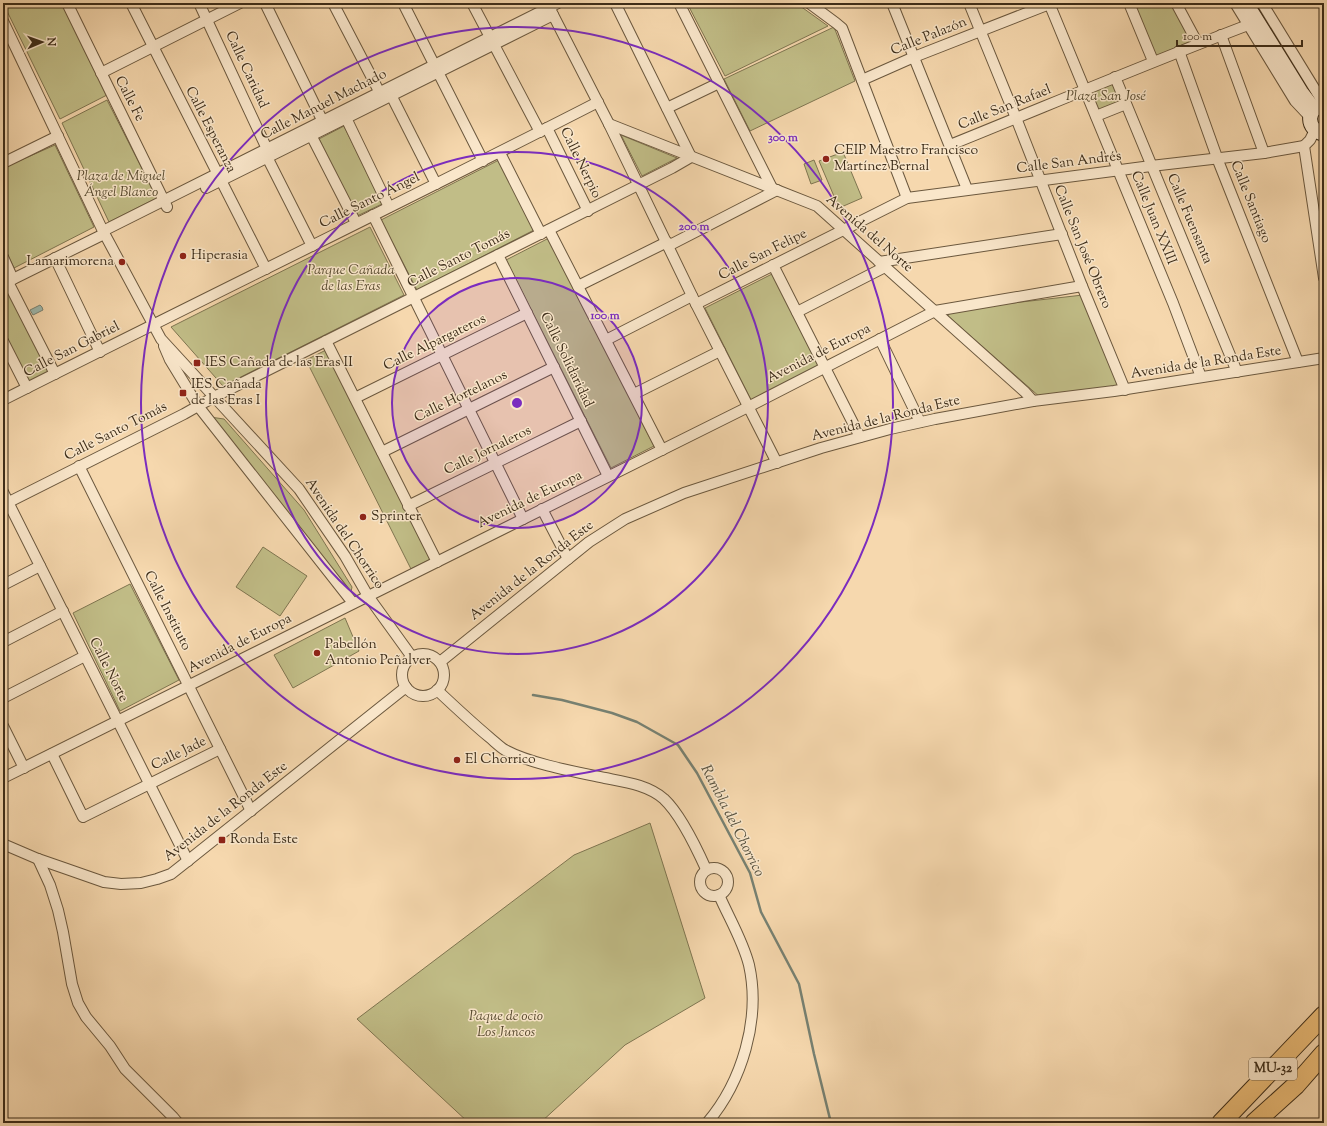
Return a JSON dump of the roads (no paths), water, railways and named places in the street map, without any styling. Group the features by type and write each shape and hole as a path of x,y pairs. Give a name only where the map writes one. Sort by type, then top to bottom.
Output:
{"highway":[{"name":"MU-32","path":"1221,1123 1324,1015"},
{"name":"MU-32","path":"1254,1123 1296,1085 1324,1053"}],"main road":[{"path":"1246,3 1300,92 1318,109 1312,126 1320,132"}],"street":[{"name":"Calle Fe","path":"66,3 166,204"},
{"name":"Calle Esperanza","path":"131,3 266,268"},
{"name":"Calle Caridad","path":"198,3 267,153 312,246"},
{"path":"100,73 240,3"},
{"path":"265,3 325,124"},
{"path":"333,3 436,184"},
{"path":"403,3 483,161"},
{"name":"Calle Nerpio","path":"472,3 491,41 588,210"},
{"path":"615,3 691,157"},
{"path":"578,286 667,244 774,189 679,3"},
{"path":"809,3 842,28 907,198"},
{"path":"892,3 967,189"},
{"name":"Calle San José Obrero","path":"969,3 1125,390"},
{"name":"Calle Palazón","path":"862,80 914,57 1050,3"},
{"name":"Calle Juan XXIII","path":"1050,3 1173,302 1201,378"},
{"path":"1129,3 1153,61"},
{"path":"1176,3 1198,44"},
{"path":"1234,3 1295,101 1318,109 1319,96 1262,3"},
{"path":"552,7 694,300 777,463"},
{"name":"Calle Manuel Machado","path":"267,153 311,135 325,124 346,118 552,7"},
{"name":"Avenida del Chorrico","path":"3,21 6,36 58,136 105,234 161,338 299,489 345,556 368,596 412,657"},
{"name":"Calle San Rafael","path":"950,145 1153,61 1248,25"},
{"path":"1221,35 1264,153"},
{"name":"Calle Santiago","path":"1179,51 1217,159 1298,362"},
{"name":"Calle Fuensanta","path":"1115,78 1237,372"},
{"path":"667,108 719,83"},
{"name":"Calle Manuel Machado","path":"8,282 325,124 385,96"},
{"name":"Calle Santo Ángel","path":"153,324 483,161 598,102"},
{"path":"1096,116 1126,104"},
{"path":"346,118 390,207"},
{"name":"Avenida del Norte","path":"609,124 818,206 1025,392 1033,402"},
{"path":"1320,132 1304,146 1324,278"},
{"path":"311,135 356,223"},
{"path":"4,159 58,136"},
{"name":"Calle San Andrés","path":"843,230 907,198 967,189 1264,153 1304,146"},
{"path":"500,152 545,232 578,286 662,450"},
{"name":"Calle Santo Tomás","path":"6,503 214,397 639,185 691,157"},
{"path":"373,215 523,519"},
{"name":"Calle San Felipe","path":"606,340 773,265 843,230"},
{"path":"797,312 882,264 1062,234"},
{"name":"Calle Solidaridad","path":"498,255 608,476"},
{"path":"3,257 8,282 55,374"},
{"path":"55,258 100,352"},
{"path":"773,265 860,437"},
{"name":"Avenida de Europa","path":"3,778 748,407 935,311 1082,286"},
{"name":"Calle Alpargateros","path":"355,398 527,313"},
{"name":"Calle San Gabriel","path":"3,400 153,324"},
{"path":"161,338 170,360 198,406 353,603"},
{"path":"880,339 920,422"},
{"path":"3,341 27,388"},
{"path":"326,341 436,562"},
{"path":"634,394 720,351"},
{"name":"Avenida de la Ronda Este","path":"440,662 589,542 625,520 684,493 821,448 920,422 1033,402 1125,390 1324,358"},
{"name":"Calle Hortelanos","path":"382,452 554,367"},
{"name":"Calle Jornaleros","path":"408,506 581,421"},
{"name":"Calle Instituto","path":"79,466 251,811"},
{"name":"Calle Norte","path":"3,492 6,503 40,566 188,861"},
{"path":"542,509 568,559"},
{"path":"3,585 40,566"},
{"path":"3,642 63,612"},
{"path":"424,654 430,655 440,662 444,673 441,685 437,690 425,696 411,692 406,687 402,674 407,662 412,657 424,654"},
{"path":"3,698 85,656"},
{"name":"Avenida de la Ronda Este","path":"3,844 38,859 104,882 121,884 141,883 157,880 171,874 188,861 406,687"},
{"path":"437,690 505,750 527,759 552,766 630,782 663,798 672,808 698,852 706,869"},
{"path":"3,726 24,768"},
{"name":"Calle Jade","path":"52,754 83,817 220,749"},
{"path":"38,859 50,885 58,910 64,932 72,984 80,1008 110,1046 125,1069 178,1123"},
{"path":"710,867 719,868 726,873 728,877 727,888 722,894 711,896 700,887 701,875 706,869 710,867"},
{"path":"707,1123 721,1106 732,1087 745,1047 752,1010 752,992 749,966 744,949 719,895"}],"waterway":[{"name":"Rambla del Chorrico","path":"533,695 562,700 612,713 637,722 678,745 697,773 750,873 761,912 799,984 831,1123"}],"place":[{"name":"CEIP Maestro Francisco Martínez Bernal","path":"826,159"},
{"name":"Hiperasia","path":"183,256"},
{"name":"Lamarimorena","path":"122,262"},
{"name":"IES Cañada de las Eras II","path":"197,363"},
{"name":"IES Cañada de las Eras I","path":"183,393"},
{"name":"Sprinter","path":"363,517"},
{"name":"Pabellón Antonio Peñalver","path":"317,653"},
{"name":"El Chorrico","path":"457,760"},
{"name":"Ronda Este","path":"222,840"}],"park label":[{"name":"Plaza San José","path":"1106,97"},
{"name":"Plaza de Miguel Ángel Blanco","path":"121,186"},
{"name":"Parque Cañada de las Eras","path":"351,280"},
{"name":"Paque de ocio Los Juncos","path":"506,1026"}]}
